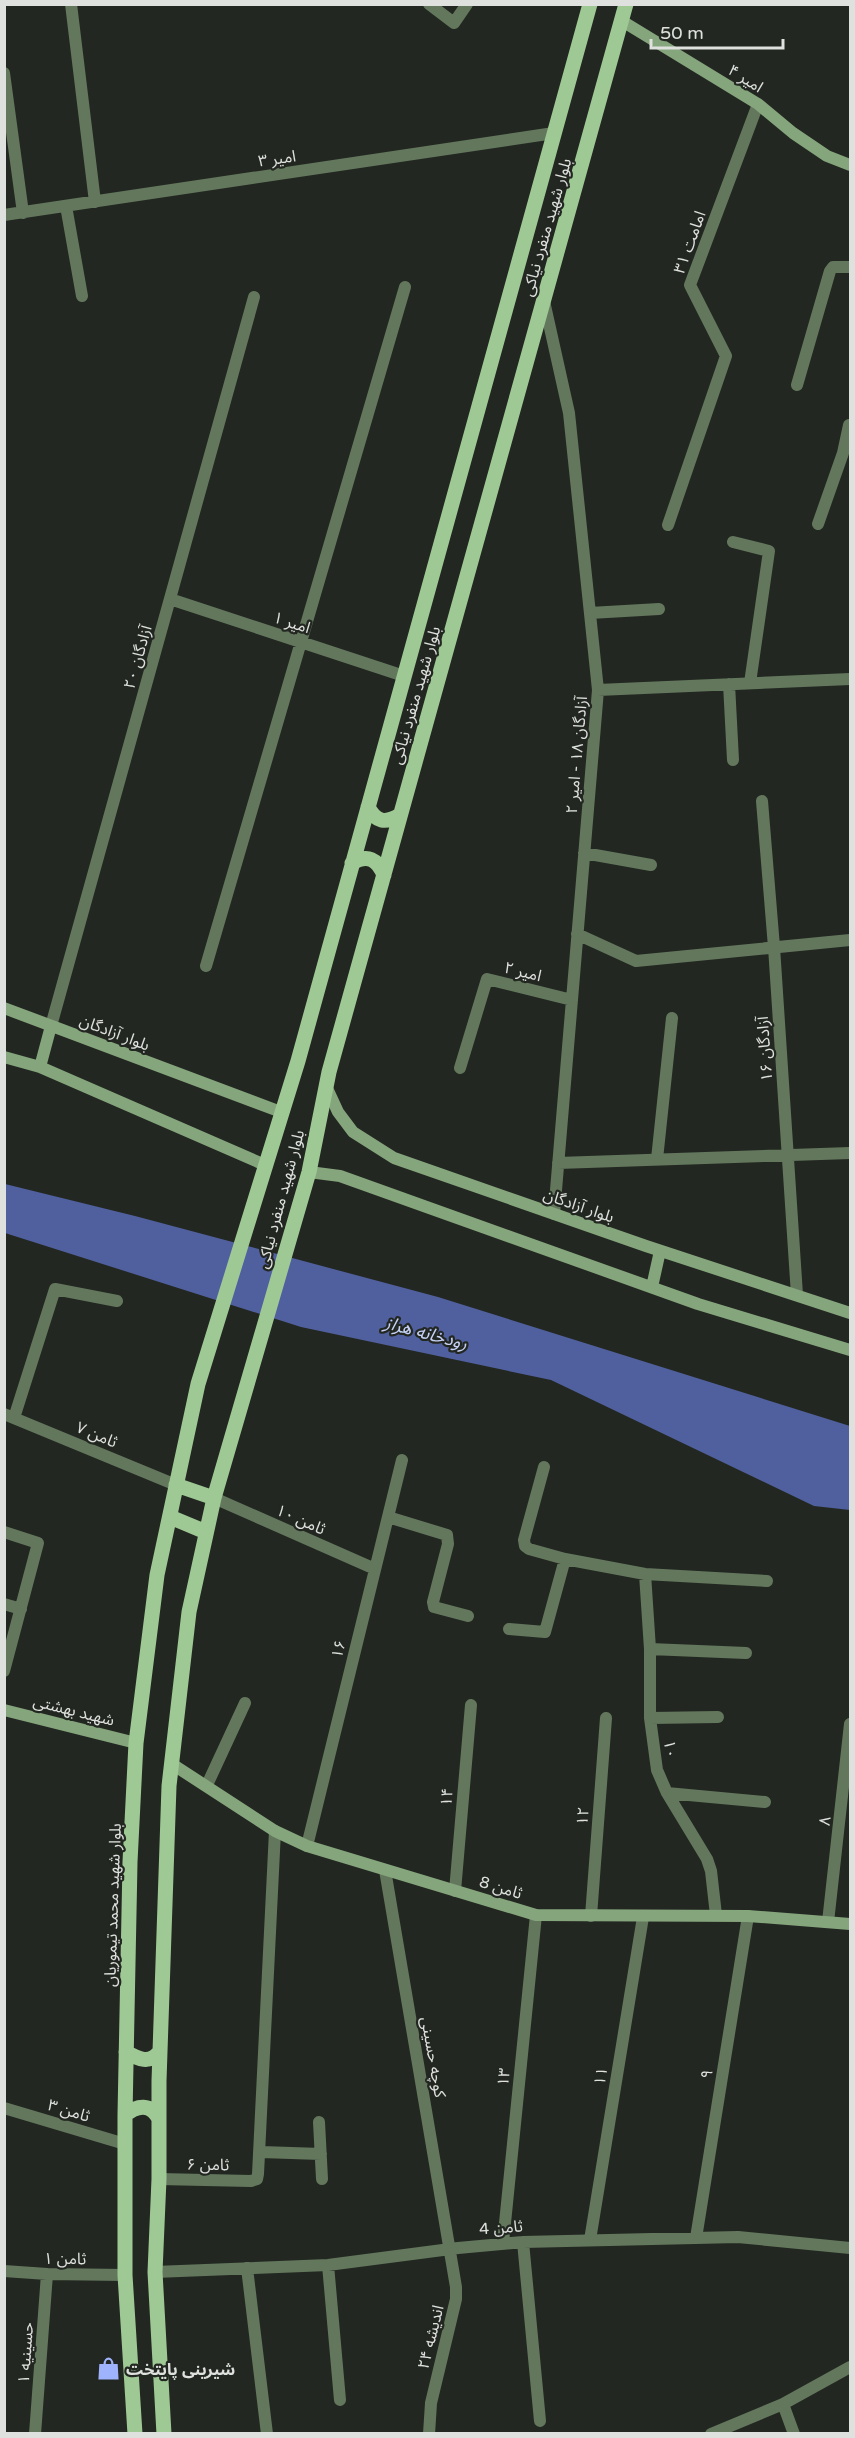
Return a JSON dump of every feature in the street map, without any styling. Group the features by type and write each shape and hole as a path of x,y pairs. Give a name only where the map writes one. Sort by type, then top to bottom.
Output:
{"main road":[{"name":"بلوار شهید منفرد نیاکی","path":"198,1384 281,1112 368,807 590,4"},
{"name":"بلوار شهید منفرد نیاکی","path":"214,1498 309,1172 326,1086 626,4"},
{"name":"امیر ۴","path":"622,21 758,104 793,133 827,156 850,165"},
{"path":"368,807 378,820 385,822 400,815"},
{"path":"352,863 368,857 380,865 384,875"},
{"name":"بلوار آزادگان","path":"4,1008 281,1112"},
{"path":"40,1067 51,1026"},
{"path":"4,1057 40,1067 264,1165"},
{"name":"بلوار آزادگان","path":"326,1086 338,1112 353,1132 394,1158 660,1251 850,1313"},
{"path":"309,1172 340,1176 698,1304 850,1350"},
{"path":"652,1287 660,1251"},
{"name":"بلوار شهید محمد تیموریان","path":"135,2433 125,2275 125,2115 130,1862 136,1743 157,1575 198,1384"},
{"path":"164,2433 155,2272 159,2180 160,2051 172,1764 189,1612 214,1498 176,1485"},
{"path":"170,1517 206,1532"},
{"name":"شهید بهشتی","path":"4,1710 136,1743"},
{"name":"ثامن 8","path":"172,1764 275,1832 307,1846 536,1915 643,1917 716,1915 850,1924"},
{"path":"126,2052 141,2060 147,2060 157,2056 160,2051"},
{"path":"125,2115 132,2109 142,2106 153,2110 159,2119"}],"street":[{"path":"71,4 95,202"},
{"path":"429,4 454,22 467,4"},
{"path":"4,74 23,213"},
{"name":"امامت ۳۱","path":"668,525 726,356 690,285 758,104"},
{"name":"امیر ۳","path":"4,215 554,133"},
{"path":"66,206 82,296"},
{"path":"797,385 830,271 833,267 850,267"},
{"path":"206,966 405,287"},
{"name":"آزادگان ۲۰","path":"51,1026 254,297"},
{"name":"آزادگان ۱۸ - امیر ۲","path":"544,301 569,414 598,690 554,1214"},
{"path":"818,524 847,454 849,425"},
{"path":"734,542 769,551 750,683"},
{"name":"امیر ۱","path":"170,599 404,676"},
{"path":"590,613 659,609"},
{"path":"598,690 850,679"},
{"path":"729,684 733,760"},
{"name":"آزادگان ۱۶","path":"762,801 797,1295"},
{"path":"584,853 651,865"},
{"path":"577,934 636,961 850,940"},
{"name":"امیر ۲","path":"460,1068 487,979 572,1000"},
{"path":"657,1159 672,1018"},
{"path":"558,1163 850,1153"},
{"path":"9,1416 55,1289 117,1301"},
{"name":"ثامن ۷","path":"9,1416 176,1485"},
{"name":"۱۶","path":"307,1846 402,1460"},
{"path":"544,1467 524,1540 525,1546 529,1549 565,1559 645,1574 767,1581"},
{"name":"ثامن ۱۰","path":"214,1498 375,1569"},
{"path":"388,1517 447,1534 448,1544 433,1602 434,1607 468,1616"},
{"path":"4,1532 39,1543 4,1671"},
{"path":"508,1629 545,1632 565,1559"},
{"name":"۱۰","path":"645,1574 650,1649 650,1718 657,1770 667,1793 707,1859 711,1871 716,1915"},
{"path":"4,1604 21,1609"},
{"path":"650,1649 746,1653"},
{"path":"207,1785 245,1703"},
{"name":"۱۴","path":"455,1891 471,1705"},
{"path":"650,1718 718,1717"},
{"name":"۱۲","path":"591,1916 606,1718"},
{"name":"۸","path":"828,1922 846,1809 850,1724"},
{"path":"667,1793 765,1802"},
{"path":"275,1832 261,2152 321,2154"},
{"name":"کوچه حسینی","path":"385,1870 451,2249"},
{"name":"۱۳","path":"503,2243 536,1915"},
{"name":"۹","path":"696,2238 748,1916"},
{"name":"۱۱","path":"590,2240 643,1917"},
{"name":"ثامن ۳","path":"4,2108 125,2144"},
{"path":"319,2122 322,2179"},
{"name":"ثامن ۶","path":"159,2180 257,2179 261,2152"},
{"name":"ثامن 4","path":"155,2272 328,2265 523,2242 738,2237 850,2248"},
{"path":"523,2242 540,2421"},
{"name":"اندیشه ۲۴","path":"429,2433 431,2403 456,2299 451,2249"},
{"path":"328,2265 340,2400"},
{"path":"247,2268 267,2433"},
{"name":"ثامن ۱","path":"4,2271 125,2275"},
{"name":"حسینیه ۱","path":"35,2433 47,2274"},
{"path":"711,2433 783,2404 850,2367"},
{"path":"783,2404 794,2433"}],"water":[{"name":"رودخانه هراز","path":"5,1184 135,1216 438,1297 850,1426 850,1510 814,1506 551,1380 301,1327 5,1233"}],"place":[{"name":"شیرینی پایتخت","path":"108,2369"}]}
